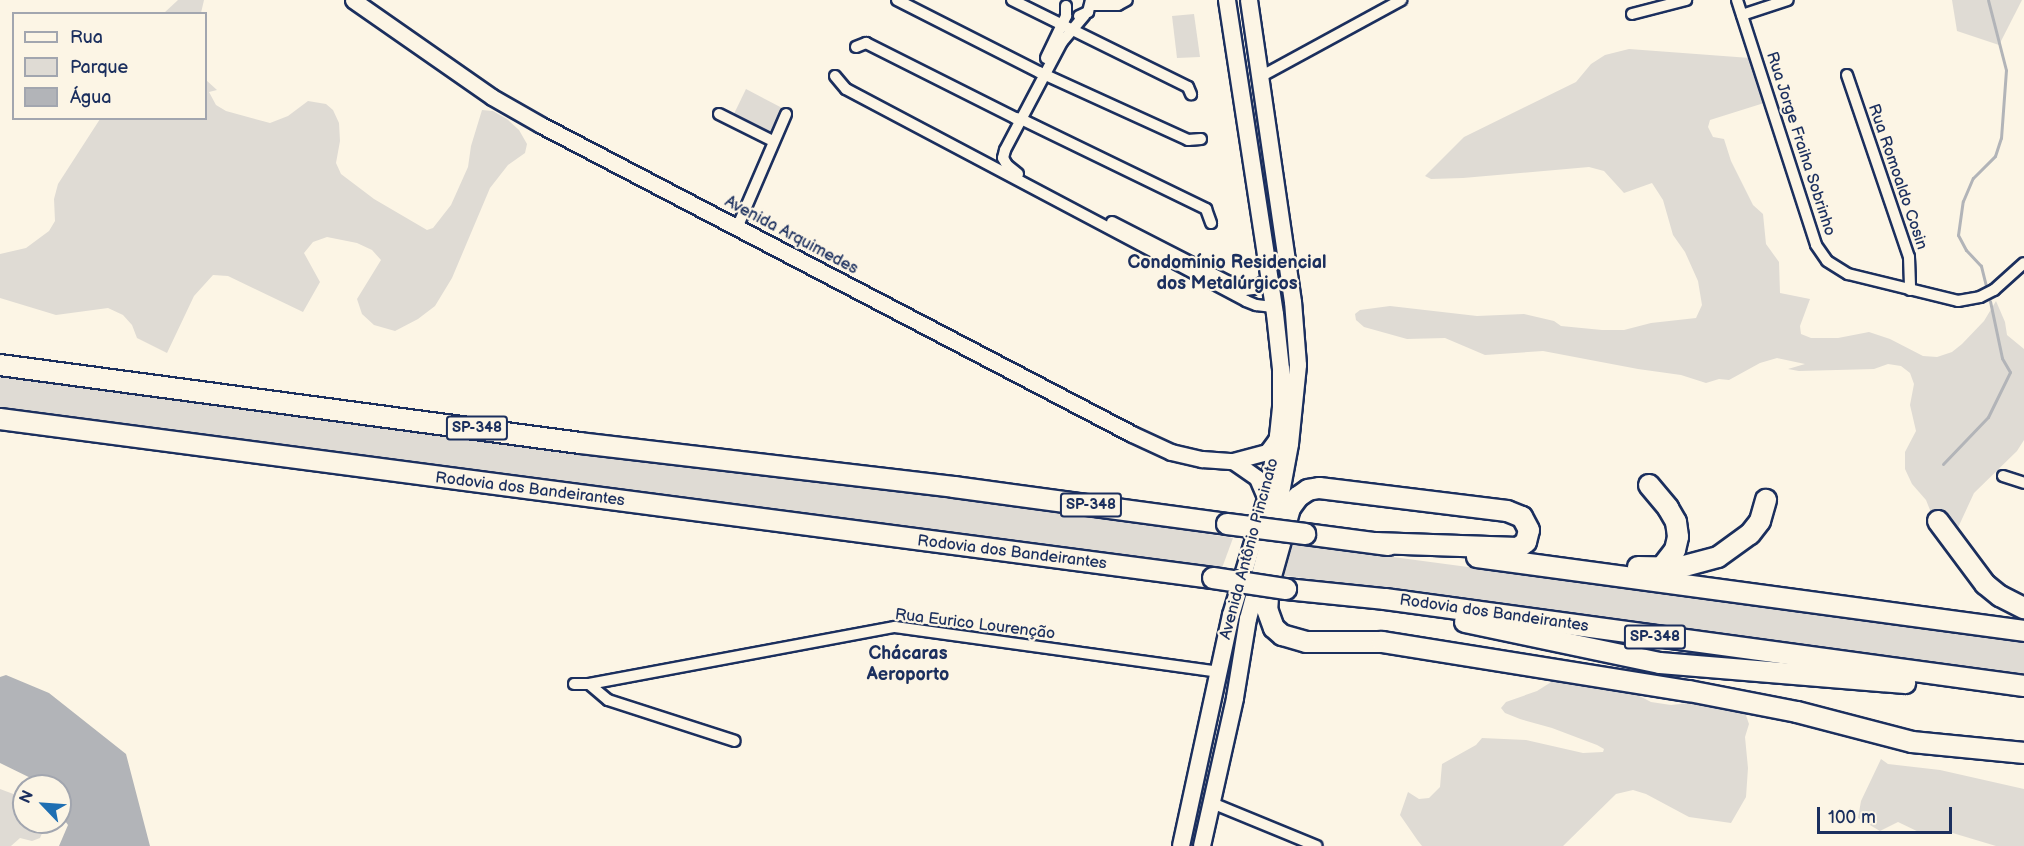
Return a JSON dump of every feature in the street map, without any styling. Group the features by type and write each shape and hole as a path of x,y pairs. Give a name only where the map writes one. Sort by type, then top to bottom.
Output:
{"highway":[{"path":"0,352 68,364 137,382"},
{"name":"SP-348","path":"0,365 580,443 954,487 2024,631"},
{"name":"Rodovia dos Bandeirantes","path":"0,419 1286,589 1385,599 1431,614 1660,663 1933,685 2024,687"},
{"path":"1648,486 1668,508 1676,522 1678,537 1675,550 1661,568"},
{"path":"1375,543 1518,548 1526,542 1529,530 1522,517 1507,511 1319,488 1308,490 1298,497 1290,508 1269,583 1268,609 1274,628 1288,638 1306,642 1367,641 1400,645 1689,691 1797,712 1912,742 2024,753"},
{"path":"1545,567 1582,563 1661,568 1697,565 1737,546 1760,521 1766,500"},
{"path":"1938,521 1985,584 2000,596 2024,608"}],"main road":[{"name":"Avenida Arquimedes","path":"352,0 492,97 1132,434 1171,452 1202,459 1233,461 1267,452 1278,436"},
{"name":"Avenida Antônio Pincinato","path":"1182,845 1218,672 1247,558 1266,499 1278,436 1281,369 1227,0"},
{"name":"Avenida Antônio Pincinato","path":"1202,846 1248,619 1279,504 1290,444 1298,365 1289,278 1249,0"},
{"path":"1273,307 1283,297 1289,278"},
{"path":"1233,461 1257,478 1266,499"},
{"path":"1189,814 1202,804 1212,803"}],"street":[{"path":"897,0 1042,72 1188,140 1201,139"},
{"path":"1013,0 1188,87 1191,94"},
{"path":"1042,72 1062,42 1075,30 1091,2 1118,5 1127,0"},
{"path":"1260,77 1401,0"},
{"path":"1632,14 1686,0"},
{"name":"Rua Jorge Fraiha Sobrinho","path":"1737,0 1819,251 1840,271 1952,300 1972,299 2000,286 2023,265"},
{"path":"1742,15 1788,0"},
{"path":"1067,3 1073,15 1085,15"},
{"path":"991,166 1042,72 1062,26 1067,3"},
{"path":"856,47 866,43 1206,209 1211,223"},
{"name":"Rua Romoaldo Cosin","path":"1847,75 1909,257 1910,290"},
{"path":"836,76 846,89 991,166 1256,306 1273,307"},
{"path":"719,114 773,141"},
{"path":"737,228 786,114"},
{"path":"1018,118 1003,158 1012,170 1245,290 1253,289 1269,278"},
{"path":"2003,476 2024,483"},
{"name":"Rua Eurico Lourenção","path":"573,684 589,684 895,627 1218,672"},
{"path":"589,684 609,700 735,741"},
{"path":"1212,803 1317,846"}],"green space":[{"path":"178,0 204,0 201,12 165,12"},
{"path":"1952,0 2022,0 1999,45 1957,31"},
{"path":"1194,14 1200,57 1177,58 1172,16"},
{"path":"1629,49 1750,58 1764,103 1710,120 1708,127 1713,137 1724,139 1731,161 1753,205 1763,214 1766,244 1779,262 1780,293 1810,299 1800,326 1801,334 1811,338 1838,338 1869,332 1890,339 1923,356 1937,357 1952,352 1962,344 1984,321 1996,301 2005,322 2007,335 2024,349 2024,440 2017,451 1974,493 1956,532 1932,515 1926,500 1912,484 1905,469 1905,452 1916,431 1910,405 1914,384 1910,373 1901,366 1888,364 1874,369 1799,371 1788,369 1805,364 1777,358 1760,363 1729,380 1719,379 1706,383 1681,375 1543,351 1485,355 1445,338 1407,339 1364,327 1356,320 1355,314 1360,310 1390,306 1477,316 1524,314 1554,321 1561,326 1602,330 1624,330 1651,323 1696,318 1702,305 1698,281 1685,252 1673,235 1663,200 1652,183 1624,193 1604,171 1589,167 1463,178 1431,179 1425,176 1464,137 1576,82 1591,64 1605,55"},
{"path":"207,81 217,90 209,92 216,105 226,111 270,123 288,116 308,101 326,104 333,110 339,123 340,141 336,163 341,174 374,199 427,230 433,228 451,205 468,167 471,146 482,110 493,111 507,119 519,130 527,144 525,153 508,165 490,188 452,278 435,306 418,319 395,331 374,325 362,314 357,299 381,260 372,250 357,243 327,237 313,242 304,253 320,282 303,312 228,276 213,275 194,296 167,353 137,338 132,325 123,315 108,308 56,315 0,298 0,254 26,248 49,231 55,221 54,199 58,184 99,120 207,120"},
{"path":"746,89 786,110 773,141 731,120"},
{"path":"0,372 1094,516 1233,538 1222,568 200,434 0,407"},
{"path":"1288,543 2024,641 2024,675 1280,575"},
{"path":"1603,677 1651,702 1671,705 1699,702 1743,707 1749,724 1745,737 1748,768 1746,797 1731,823 1689,817 1646,794 1633,790 1616,794 1563,846 1422,846 1400,815 1408,792 1419,799 1429,798 1440,787 1442,764 1476,745 1482,738 1526,740 1583,753 1603,752 1604,749 1597,745 1520,719 1505,713 1501,708 1506,702 1537,691 1556,679"},
{"path":"1881,759 1888,764 1940,770 2024,789 2024,846 1996,846 1946,831 1923,834 1898,822 1880,831 1858,818 1861,801"},
{"path":"0,789 12,794 12,834 42,834 40,838 32,841 20,838 11,846 0,846"}],"water":[{"path":"6,675 49,693 126,754 150,846 59,846 64,834 72,834 72,774 22,774 0,763 0,677"}],"waterway":[{"path":"1986,286 1981,266 1966,250 1958,235 1963,201 1973,178 1995,156 2001,138 2006,70 1988,0"},
{"path":"1943,464 1988,417 2010,372 2002,358 1990,301"}],"district":[{"name":"Condomínio Residencial dos Metalúrgicos","path":"1227,274"},
{"name":"Chácaras Aeroporto","path":"908,665"}]}
